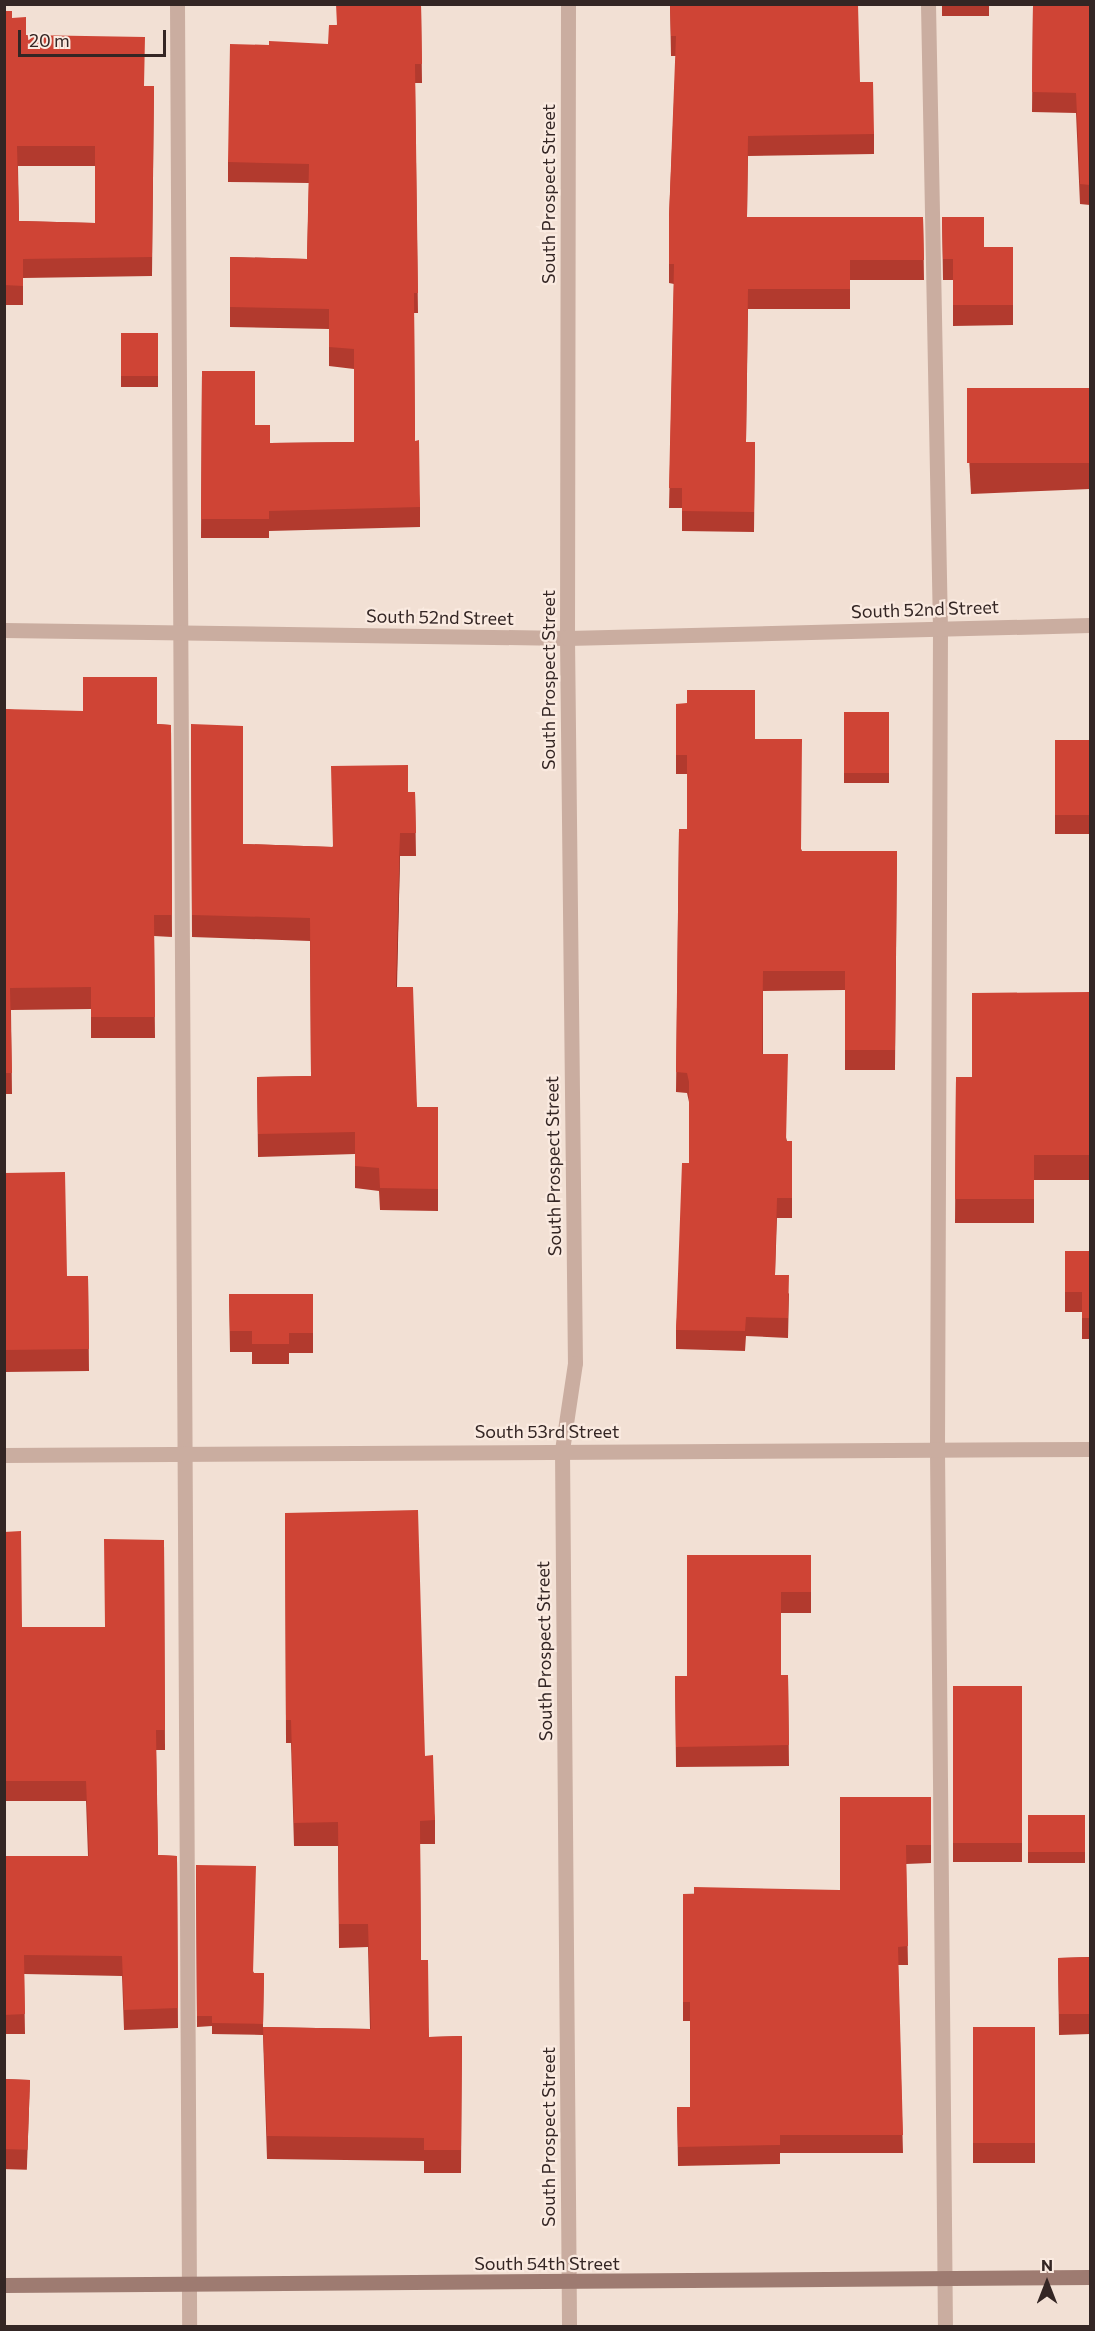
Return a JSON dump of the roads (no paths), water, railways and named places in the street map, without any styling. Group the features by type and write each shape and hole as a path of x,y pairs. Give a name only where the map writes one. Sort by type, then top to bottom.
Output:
{"street":[{"path":"177,4 192,2282 189,2326"},
{"name":"South Prospect Street","path":"568,4 567,639 575,1363 562,1450 569,2326"},
{"path":"928,4 940,629 937,1450 942,2280 945,2326"},
{"name":"South 52nd Street","path":"4,630 180,631 567,639 1090,625"},
{"name":"South 53rd Street","path":"4,1455 187,1452 1090,1449"},
{"name":"South 54th Street","path":"4,2285 192,2282 569,2283 1090,2277"}]}
